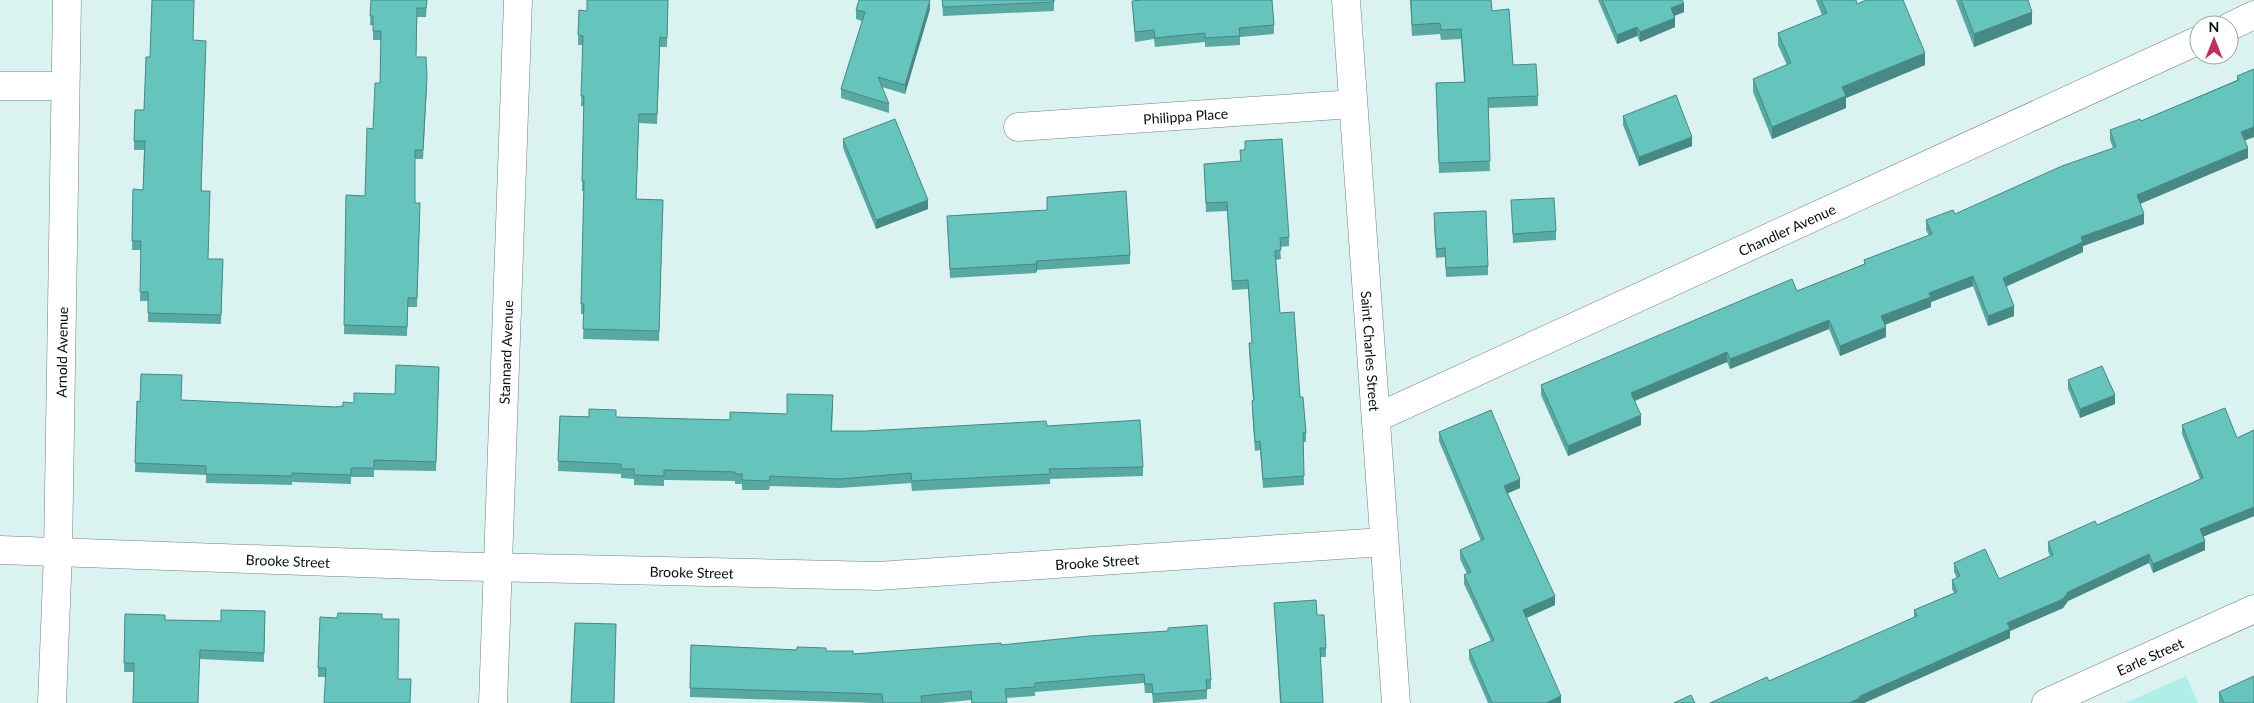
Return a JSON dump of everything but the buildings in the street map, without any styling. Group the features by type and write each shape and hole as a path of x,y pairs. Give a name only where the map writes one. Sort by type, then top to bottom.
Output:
{"street":[{"name":"Arnold Avenue","path":"52,703 58,553 64,86 67,0"},
{"name":"Stannard Avenue","path":"493,703 518,0"},
{"name":"Saint Charles Street","path":"1346,0 1383,542 1396,703"},
{"path":"2239,22 2254,15"},
{"name":"Chandler Avenue","path":"1376,418 2189,45"},
{"path":"0,86 64,86"},
{"name":"Philippa Place","path":"1018,127 1353,104"},
{"name":"Brooke Street","path":"0,550 497,567 878,576 1383,542"},
{"name":"Earle Street","path":"2046,703 2254,609"}],"shaded area":[{"path":"2186,676 2198,703 2125,703"}]}
